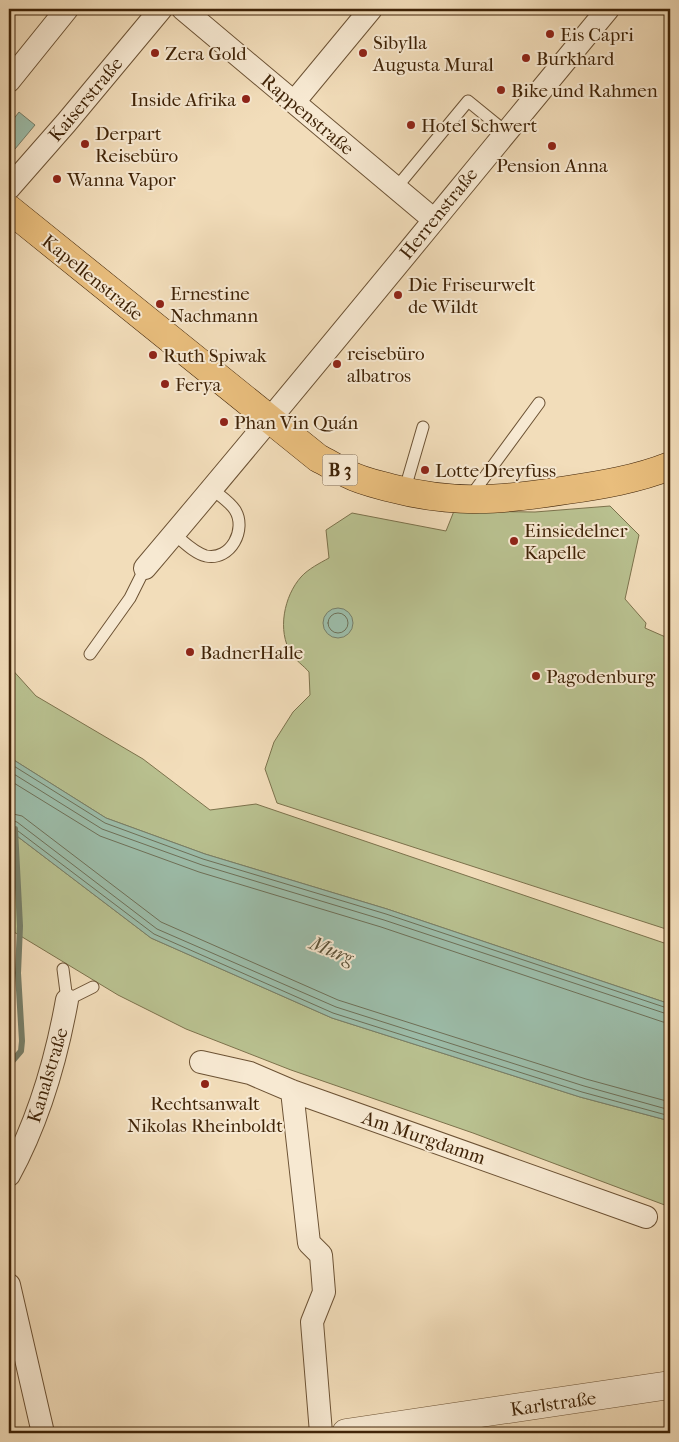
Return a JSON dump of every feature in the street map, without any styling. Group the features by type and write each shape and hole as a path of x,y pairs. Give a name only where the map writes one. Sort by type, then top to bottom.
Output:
{"main road":[{"name":"Kapellenstraße","path":"9,210 318,458 349,475 404,492 467,500 519,498 590,487 626,480 670,466"}],"street":[{"path":"9,81 67,9"},
{"name":"Kaiserstraße","path":"9,188 161,9"},
{"name":"Rappenstraße","path":"183,9 433,219"},
{"name":"Herrenstraße","path":"270,420 433,219 608,9"},
{"path":"294,102 362,13"},
{"path":"146,572 174,534 270,420"},
{"name":"Kanalstraße","path":"9,1174 24,1147 42,1101 60,1040 67,1000"},
{"name":"Am Murgdamm","path":"201,1062 250,1073 292,1091 646,1217"},
{"path":"292,1091 309,1243 321,1255 324,1292 312,1322 321,1433"},
{"path":"9,1285 43,1433"},
{"name":"Karlstraße","path":"346,1433 670,1385"}],"lane":[{"path":"396,188 468,101 506,132"},
{"path":"467,500 540,402"},
{"path":"404,492 423,427"},
{"path":"174,534 198,553 208,557 219,555 229,550 236,541 239,520 235,509 212,489"},
{"path":"90,654 146,572"},
{"path":"63,969 67,1000 93,987"}],"shaded area":[{"path":"610,506 639,535 625,599 646,623 645,628 670,639 670,917 666,929 277,803 265,769 274,742 293,712 310,695 309,672 293,656 284,635 284,614 290,594 301,577 329,558 326,530 352,513 446,531 454,511 535,512"},
{"path":"9,666 36,696 143,759 210,810 256,804 670,945 670,1004 387,909 205,854 106,818 9,757"},
{"path":"9,830 151,938 332,1018 580,1097 670,1121 670,1207 473,1133 291,1070 186,1029 118,995 9,929"}],"water":[{"path":"19,112 35,125 15,149 9,143 9,125"},
{"path":"338,608 349,612 353,623 349,634 338,638 327,634 323,623 327,612"},
{"name":"Murg","path":"9,757 106,818 205,854 387,909 670,1004 670,1121 580,1097 332,1018 151,938 9,830"}],"waterway":[{"path":"9,1065 21,1051 22,1041 18,973 20,926 15,829"}],"place":[{"name":"Eis Capri","path":"550,34"},
{"name":"Zera Gold","path":"155,53"},
{"name":"Sibylla Augusta Mural","path":"363,53"},
{"name":"Burkhard","path":"526,58"},
{"name":"Bike und Rahmen","path":"501,90"},
{"name":"Inside Afrika","path":"246,99"},
{"name":"Hotel Schwert","path":"411,125"},
{"name":"Derpart Reisebüro","path":"85,144"},
{"name":"Pension Anna","path":"552,146"},
{"name":"Wanna Vapor","path":"57,179"},
{"name":"Die Friseurwelt de Wildt","path":"398,295"},
{"name":"Ernestine Nachmann","path":"160,304"},
{"name":"Ruth Spiwak","path":"153,355"},
{"name":"reisebüro albatros","path":"337,364"},
{"name":"Ferya","path":"165,384"},
{"name":"Phan Vin Quán","path":"224,422"},
{"name":"Lotte Dreyfuss","path":"425,470"},
{"name":"Einsiedelner Kapelle","path":"514,541"},
{"name":"BadnerHalle","path":"190,652"},
{"name":"Pagodenburg","path":"536,676"},
{"name":"Rechtsanwalt Nikolas Rheinboldt","path":"205,1084"}]}
